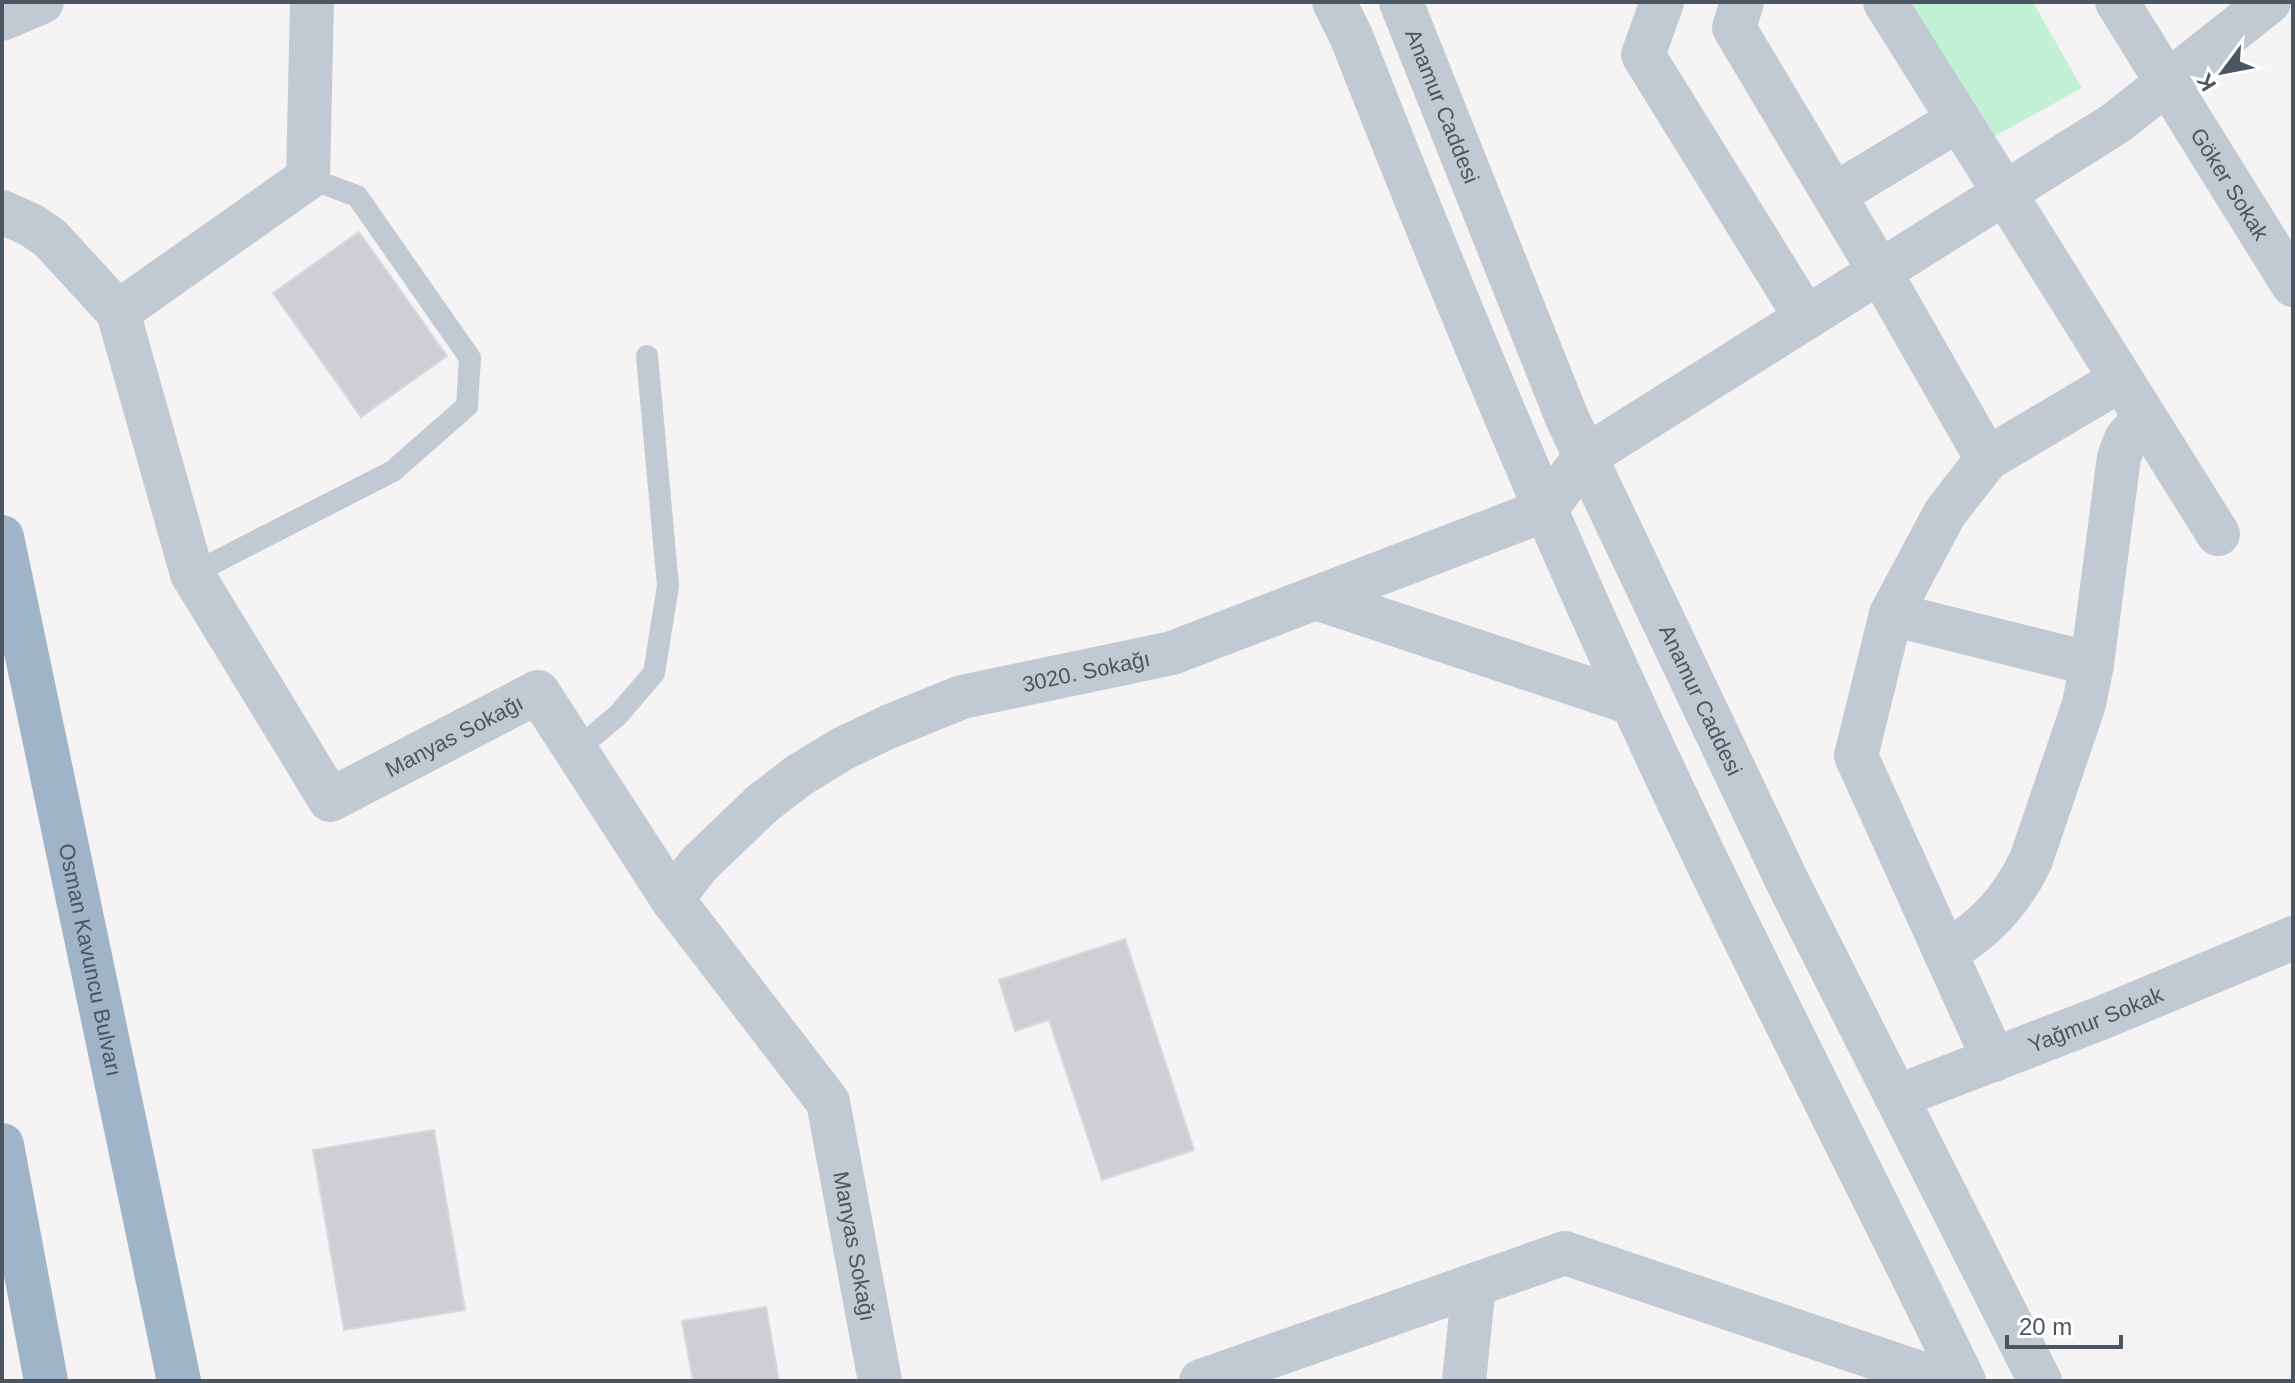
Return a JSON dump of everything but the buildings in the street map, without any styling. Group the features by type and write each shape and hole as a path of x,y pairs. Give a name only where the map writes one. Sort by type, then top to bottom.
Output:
{"highway":[{"name":"Osman Kavuncu Bulvarı","path":"2,537 179,1381"},
{"path":"2,1145 46,1381"}],"street":[{"path":"2,19 42,2"},
{"path":"118,312 308,178 312,2"},
{"path":"1334,2 1351,36 1445,274 1545,510 1632,703 1749,949 1964,1381"},
{"name":"Anamur Caddesi","path":"1401,2 1555,390 1585,457 1789,885 2040,1381"},
{"path":"1662,2 1643,55 1806,318"},
{"path":"1742,2 1734,28 1987,459"},
{"path":"1885,2 2218,534"},
{"name":"Göker Sokak","path":"2117,2 2293,285"},
{"path":"1545,510 1585,457 2116,123 2269,2"},
{"path":"1834,195 1958,120"},
{"name":"Manyas Sokağı","path":"2,212 50,238 118,312 192,574 330,800 538,692 672,899 828,1102 880,1381"},
{"path":"1994,1060 1856,756 1891,614 1945,513 1987,459 2120,380"},
{"path":"1945,953 1971,938 1993,919 2021,882 2031,860 2084,704 2119,457 2126,439 2144,418"},
{"name":"3020. Sokağı","path":"672,899 699,864 763,803 798,776 842,749 888,727 962,697 1172,653 1545,510"},
{"path":"1316,598 1632,703"},
{"path":"1891,614 2092,664"},
{"name":"Yağmur Sokak","path":"1896,1097 2293,938"},
{"path":"1201,1381 1565,1253 1944,1381"},
{"path":"1464,1381 1474,1285"}],"lane":[{"path":"192,574 393,471 467,406 470,358 366,208 357,196 308,178"},
{"path":"576,750 618,715 654,673 668,586 647,356"}],"green space":[{"path":"1914,2 2033,2 2082,88 1988,140"}]}
